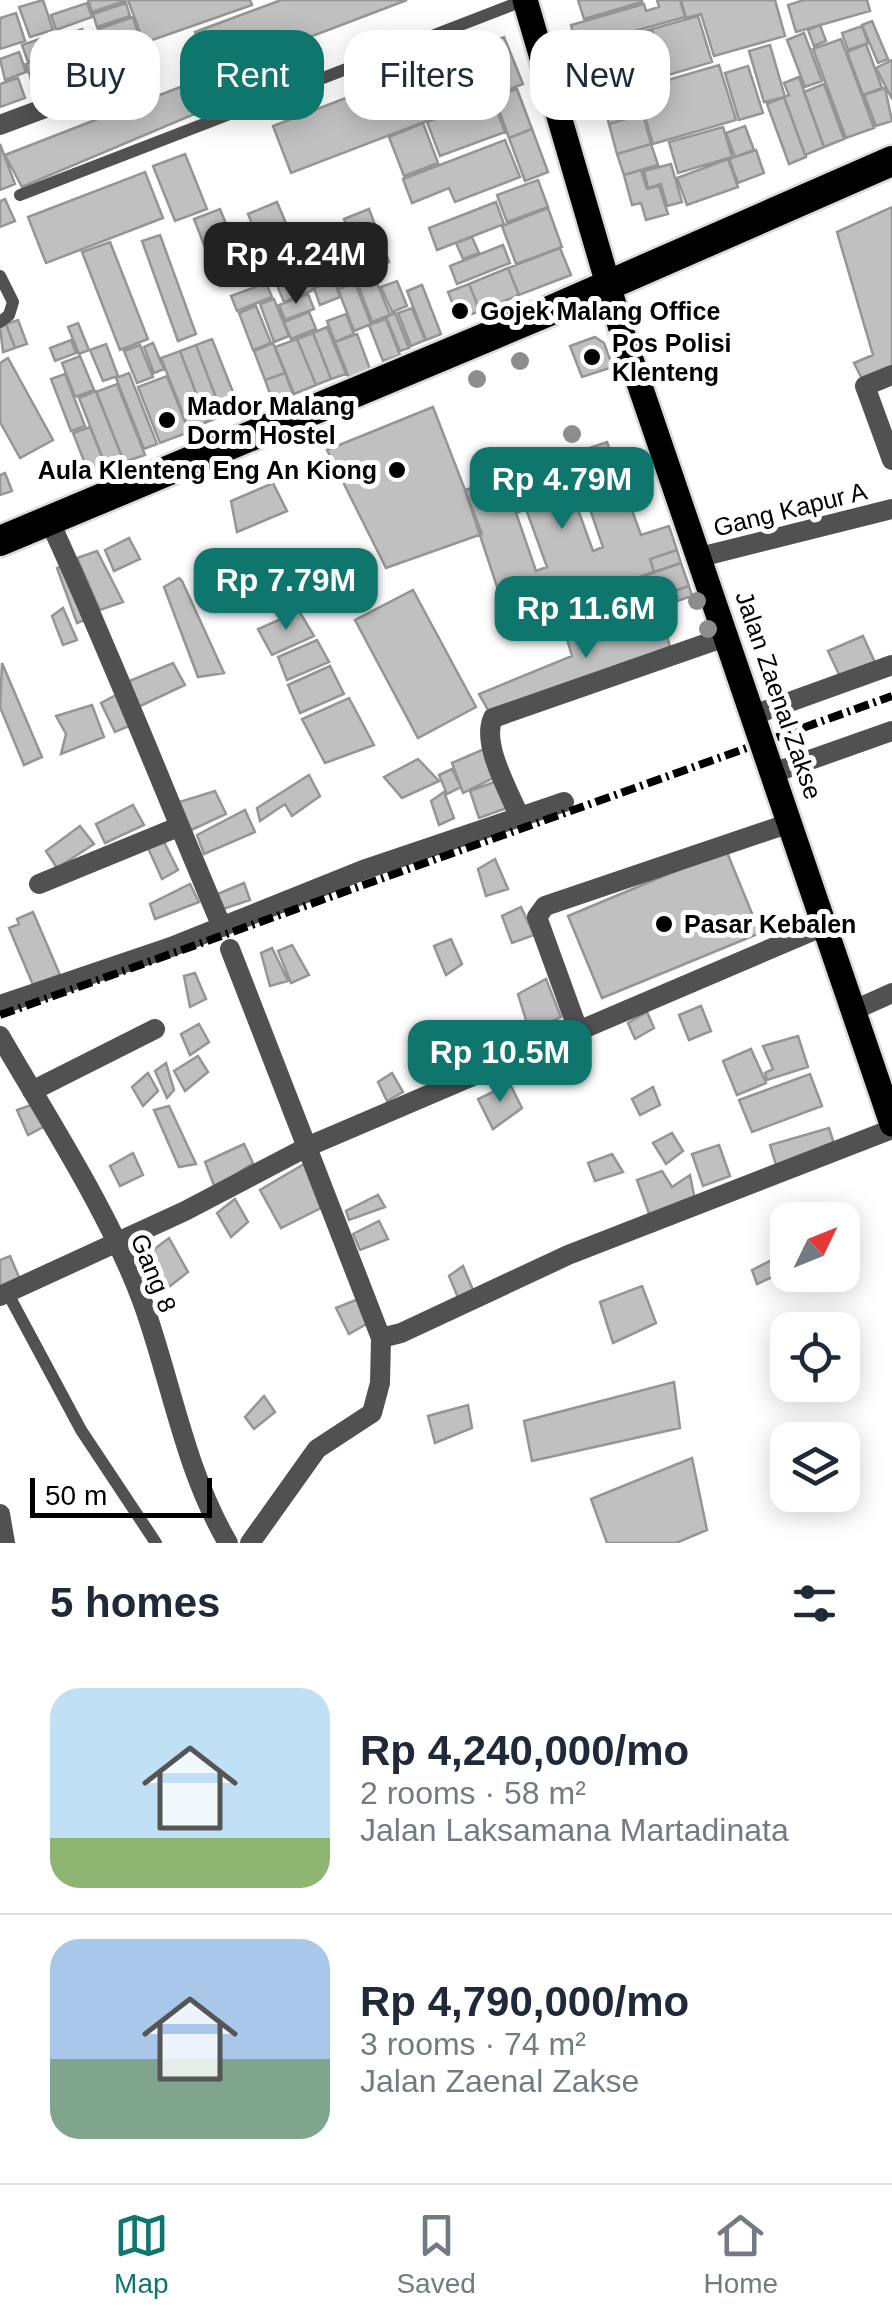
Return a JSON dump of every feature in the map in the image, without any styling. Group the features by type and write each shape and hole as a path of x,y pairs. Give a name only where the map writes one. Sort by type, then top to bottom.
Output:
{"highway":[{"path":"0,541 890,169"}],"main road":[{"name":"Jalan Zaenal Zakse","path":"525,0 607,286 892,1127"}],"street":[{"path":"0,125 30,114"},
{"path":"892,375 864,386 892,460"},
{"name":"Gang Kapur A","path":"700,557 892,510"},
{"path":"50,520 122,680 178,827 222,927"},
{"path":"519,816 491,743 489,727 493,718 728,636"},
{"path":"754,715 892,666"},
{"path":"774,773 892,730"},
{"path":"0,1005 222,927 363,870 564,802"},
{"path":"578,1030 537,917 545,906 790,823"},
{"path":"39,884 178,827"},
{"path":"4,1294 114,1240 185,1211 309,1146 824,926"},
{"path":"230,949 380,1338 379,1398 372,1413 316,1450 250,1543"},
{"path":"852,1011 892,993"},
{"path":"32,1091 155,1029"},
{"name":"Gang 8","path":"0,1036 114,1240 144,1307 198,1487 228,1543"},
{"path":"380,1338 401,1333 568,1255 892,1127"},
{"path":"0,1514 5,1543"}],"lane":[{"path":"20,195 525,0"},
{"path":"0,276 12,302 10,315 0,322"},
{"path":"4,1294 81,1430 156,1543"}],"building":[{"path":"43,0 53,30 30,30 30,37 19,7"},
{"path":"88,0 124,0 125,1 92,12"},
{"path":"128,0 250,0 252,5 160,37 160,30 139,30"},
{"path":"281,0 407,0 324,31 200,30"},
{"path":"578,0 642,0 642,2 584,19"},
{"path":"657,0 680,0 685,17 638,30 572,30 571,25 644,4 646,11 659,7"},
{"path":"681,0 775,0 785,36 714,56 701,14 686,18"},
{"path":"804,0 867,0 870,11 796,32 788,5"},
{"path":"87,3 92,17 56,30 51,15"},
{"path":"126,3 130,16 97,27 93,14"},
{"path":"16,13 25,41 0,49 0,18"},
{"path":"698,16 712,62 670,75 670,30 652,29"},
{"path":"133,17 137,30 98,30"},
{"path":"872,21 888,59 878,63 862,25"},
{"path":"820,25 826,41 814,46 808,30"},
{"path":"862,26 868,43 848,50 842,33"},
{"path":"804,33 822,81 805,87 787,40"},
{"path":"841,39 874,128 846,138 813,49"},
{"path":"30,42 30,61 28,62 22,45"},
{"path":"866,44 882,88 863,95 847,52"},
{"path":"770,45 785,97 764,102 749,51"},
{"path":"19,52 26,72 5,80 0,59"},
{"path":"510,52 523,84 510,89"},
{"path":"892,60 892,99 876,68"},
{"path":"719,65 736,120 653,144 646,120 670,120 670,79"},
{"path":"748,66 763,113 739,120 725,73"},
{"path":"799,77 824,147 805,155 784,97 789,95 784,83"},
{"path":"18,78 25,98 0,107 0,84"},
{"path":"824,84 844,139 824,147 804,92"},
{"path":"180,87 180,120 22,187 5,155 95,120 160,120 160,95"},
{"path":"885,88 892,121 876,126 864,95"},
{"path":"517,89 532,129 509,138 502,120 510,120 510,91"},
{"path":"784,97 806,157 789,164 767,104"},
{"path":"344,99 344,120 429,120 291,173 273,126 289,120 324,120 324,106"},
{"path":"500,120 505,132 440,156 427,122"},
{"path":"645,120 651,144 617,154 609,124"},
{"path":"423,123 438,163 404,176 389,137"},
{"path":"745,126 754,150 735,157 726,133"},
{"path":"723,127 732,157 678,173 669,142"},
{"path":"532,129 548,172 525,181 509,138"},
{"path":"505,140 520,177 455,202 449,188 412,203 403,179"},
{"path":"0,144 15,184 0,190"},
{"path":"651,144 658,165 624,175 617,154"},
{"path":"756,150 764,173 738,183 729,159"},
{"path":"185,154 207,209 175,221 153,166"},
{"path":"728,159 738,187 687,205 677,178"},
{"path":"671,164 682,202 667,206 661,184 648,188 644,171"},
{"path":"641,170 647,189 659,186 668,214 646,220 641,203 632,205 624,175"},
{"path":"145,172 163,218 46,263 28,217"},
{"path":"538,180 548,207 507,222 497,195"},
{"path":"5,199 15,221 0,227 0,201"},
{"path":"277,202 306,270 276,283 248,214"},
{"path":"496,202 504,224 437,250 429,228"},
{"path":"892,207 892,370 863,381 854,363 873,355 837,232"},
{"path":"548,208 562,247 516,264 502,226"},
{"path":"220,209 247,276 220,286 194,219"},
{"path":"369,209 389,262 365,271 344,219"},
{"path":"160,235 196,334 178,341 142,241"},
{"path":"472,237 479,253 463,259 456,243"},
{"path":"318,239 334,280 314,288 298,247"},
{"path":"110,242 148,339 120,350 82,252"},
{"path":"349,245 361,276 339,284 327,254"},
{"path":"503,245 510,263 457,284 450,266"},
{"path":"560,248 571,275 519,295 508,268"},
{"path":"508,268 519,295 480,311 469,284"},
{"path":"306,270 313,290 284,302 276,283"},
{"path":"374,276 390,315 372,322 357,282"},
{"path":"334,280 340,297 320,305 314,288"},
{"path":"397,281 407,306 392,312 381,287"},
{"path":"266,283 272,297 237,311 231,296"},
{"path":"355,283 371,324 354,331 338,289"},
{"path":"469,284 480,311 459,319 448,292"},
{"path":"422,285 441,334 426,340 407,291"},
{"path":"308,294 314,309 285,320 279,305"},
{"path":"274,299 289,336 274,342 260,304"},
{"path":"256,306 271,343 253,350 239,313"},
{"path":"412,308 425,340 411,346 398,313"},
{"path":"309,312 316,329 291,339 284,322"},
{"path":"395,313 409,348 400,351 386,317"},
{"path":"346,314 354,334 335,342 327,321"},
{"path":"386,319 400,355 383,361 369,325"},
{"path":"18,320 27,344 15,348 6,324"},
{"path":"78,323 89,350 79,354 68,327"},
{"path":"6,324 15,348 3,352 0,327"},
{"path":"327,327 346,374 331,379 313,333"},
{"path":"313,333 331,379 316,385 297,339"},
{"path":"357,334 370,369 349,378 335,342"},
{"name":"Pos Polisi Klenteng","path":"595,337 604,343 613,367 582,377 570,346"},
{"path":"212,339 240,410 223,416 196,345"},
{"path":"297,339 316,385 294,394 275,347"},
{"path":"71,340 76,353 55,361 50,348"},
{"path":"153,343 164,369 154,373 144,347"},
{"path":"273,343 285,373 265,380 254,351"},
{"path":"106,344 118,376 103,381 90,350"},
{"path":"140,345 153,377 137,383 124,351"},
{"path":"196,345 223,416 207,422 180,351"},
{"path":"180,351 207,422 189,429 161,358"},
{"path":"80,356 94,390 75,397 62,363"},
{"path":"8,358 53,440 20,458 0,422 0,363"},
{"path":"129,373 157,444 144,449 116,378"},
{"path":"285,373 293,394 273,402 265,380"},
{"path":"65,374 85,426 71,431 51,379"},
{"path":"167,376 189,432 160,443 138,387"},
{"path":"117,384 145,455 124,462 96,392"},
{"path":"96,391 124,462 107,469 79,398"},
{"name":"Aula Klenteng Eng An Kiong","path":"433,407 482,534 386,568 327,450"},
{"path":"90,427 107,469 90,476 73,433"},
{"path":"607,442 641,535 669,526 677,550 650,559 654,572 509,623 465,490","holes":["583,489 603,547 593,551 572,493","526,509 547,567 536,571 516,513"]},
{"path":"5,473 12,491 0,495 0,475"},
{"path":"273,483 287,511 237,532 231,501"},
{"path":"129,538 140,559 114,571 105,550"},
{"path":"677,550 681,563 654,572 650,559"},
{"path":"97,551 123,602 100,610 77,558"},
{"path":"681,563 689,586 626,607 618,585"},
{"path":"62,566 84,620 77,623 57,568"},
{"path":"179,578 224,673 198,677 164,587"},
{"path":"689,586 692,596 630,617 626,607"},
{"path":"413,590 476,707 418,738 355,620"},
{"path":"658,607 671,650 492,717 479,694 572,656 567,639"},
{"path":"63,608 77,640 63,645 52,616"},
{"path":"299,611 314,636 272,655 258,629"},
{"path":"863,636 878,669 843,683 828,651"},
{"path":"317,640 329,662 287,680 278,657"},
{"path":"2,663 42,757 24,765 0,707"},
{"path":"173,663 185,685 136,708 127,682"},
{"path":"330,666 344,694 300,713 288,685"},
{"path":"118,694 129,726 115,732 101,703"},
{"path":"349,698 374,745 325,763 302,719"},
{"path":"92,705 104,737 61,754 66,734 56,716"},
{"path":"484,749 499,775 463,793 452,763"},
{"path":"418,759 439,781 402,798 384,777"},
{"path":"452,769 461,787 447,794 439,775"},
{"path":"309,775 320,796 292,816 285,804 260,821 257,808"},
{"path":"502,779 510,807 479,818 470,791"},
{"path":"215,791 226,814 185,833 176,803"},
{"path":"444,792 454,818 439,825 431,801"},
{"path":"133,805 144,825 105,843 96,824"},
{"path":"245,810 255,832 204,854 197,835"},
{"path":"80,826 94,844 57,868 46,851"},
{"path":"164,842 178,870 162,879 148,848"},
{"name":"Pasar Kebalen","path":"726,850 760,933 602,998 568,916"},
{"path":"495,859 508,889 486,896 478,869"},
{"path":"244,883 250,900 217,911 215,895"},
{"path":"190,884 199,902 155,919 150,904"},
{"path":"521,907 534,935 512,943 502,916"},
{"path":"33,912 60,975 33,985 9,928 19,924 17,919"},
{"path":"451,939 462,964 446,975 434,946"},
{"path":"292,945 309,975 291,983 278,951"},
{"path":"272,948 288,981 270,986 261,953"},
{"path":"195,973 206,999 190,1007 184,976"},
{"path":"546,979 561,1017 530,1033 518,994"},
{"path":"701,1006 711,1031 689,1040 679,1015"},
{"path":"647,1012 654,1028 635,1039 628,1023"},
{"path":"199,1024 209,1042 190,1055 181,1034"},
{"path":"798,1036 808,1067 767,1080 765,1073 773,1069 763,1046"},
{"path":"445,1048 460,1073 444,1084 433,1059"},
{"path":"751,1049 766,1083 737,1095 723,1061"},
{"path":"198,1056 208,1072 185,1091 174,1071"},
{"path":"166,1063 174,1090 167,1098 155,1071"},
{"path":"148,1073 158,1091 143,1106 132,1087"},
{"path":"392,1073 403,1092 387,1101 378,1082"},
{"path":"810,1074 822,1106 752,1132 739,1100"},
{"path":"510,1084 522,1108 493,1129 478,1099"},
{"path":"653,1087 660,1105 640,1115 632,1099"},
{"path":"34,1104 47,1125 28,1135 17,1110"},
{"path":"169,1106 196,1164 179,1167 154,1110"},
{"path":"829,1128 835,1147 776,1165 770,1145"},
{"path":"672,1133 683,1151 666,1164 653,1143"},
{"path":"244,1144 253,1163 215,1188 205,1162"},
{"path":"719,1145 730,1176 703,1186 692,1154"},
{"path":"133,1153 143,1175 120,1186 110,1166"},
{"path":"612,1154 623,1172 595,1181 588,1163"},
{"path":"304,1164 321,1208 281,1228 260,1190"},
{"path":"662,1171 672,1187 690,1175 695,1200 651,1219 637,1180"},
{"path":"378,1195 385,1207 349,1220 346,1211"},
{"path":"235,1199 248,1222 231,1237 217,1213"},
{"path":"379,1221 388,1239 360,1250 353,1234"},
{"path":"169,1238 188,1272 169,1287 144,1257"},
{"path":"10,1256 21,1282 0,1293 0,1260"},
{"path":"770,1261 770,1278 757,1284 752,1270"},
{"path":"463,1266 475,1295 459,1300 449,1276"},
{"path":"642,1286 656,1323 613,1343 600,1302"},
{"path":"361,1298 370,1322 349,1334 336,1308"},
{"path":"674,1382 680,1428 532,1461 524,1421"},
{"path":"264,1396 275,1412 254,1429 245,1417"},
{"path":"468,1405 472,1428 435,1443 428,1416"},
{"path":"692,1458 707,1530 676,1543 607,1543 591,1499"}],"railway":[{"path":"0,1015 892,696"}],"place":[{"name":"Gojek Malang Office","path":"460,311"},
{"name":"Pos Polisi Klenteng","path":"592,357"},
{"name":"Mador Malang Dorm Hostel","path":"167,420"},
{"name":"Aula Klenteng Eng An Kiong","path":"397,470"},
{"name":"Pasar Kebalen","path":"664,924"}]}
